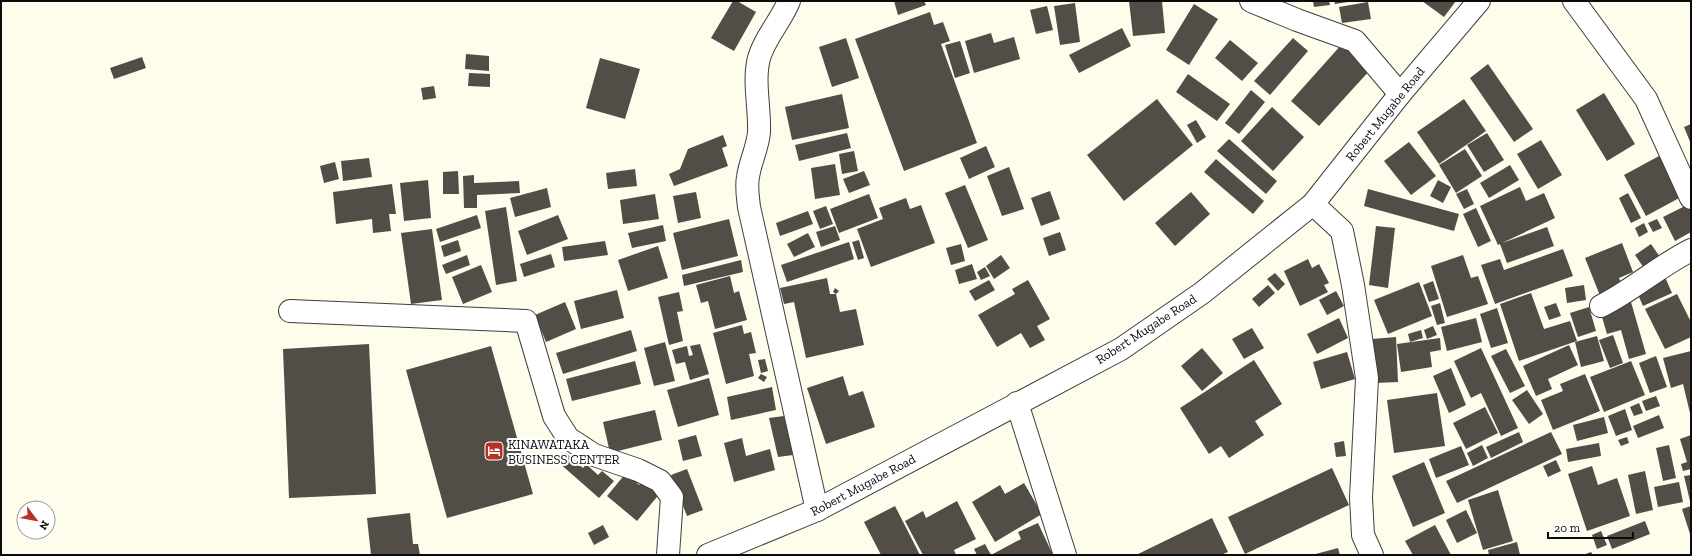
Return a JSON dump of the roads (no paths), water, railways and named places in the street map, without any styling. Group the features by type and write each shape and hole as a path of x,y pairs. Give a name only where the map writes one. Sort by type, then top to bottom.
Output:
{"street":[{"path":"789,1 785,11 764,44 759,59 757,73 759,133 747,178 747,191 749,207 817,510"},
{"path":"1251,1 1297,20 1355,41 1400,94"},
{"name":"Robert Mugabe Road","path":"708,555 817,510 1120,349 1202,293 1313,204 1400,94 1479,1"},
{"path":"1574,1 1646,99 1691,198"},
{"path":"1313,204 1342,231 1353,285 1367,378 1361,498 1364,535 1372,555"},
{"path":"1601,306 1619,297 1677,257 1691,250"},
{"path":"290,310 526,321 554,416 568,438 594,455 638,470 660,481 672,498 668,555"},
{"path":"1017,403 1064,555"}],"place":[{"name":"KINAWATAKA BUSINESS CENTER","path":"494,451"}]}
